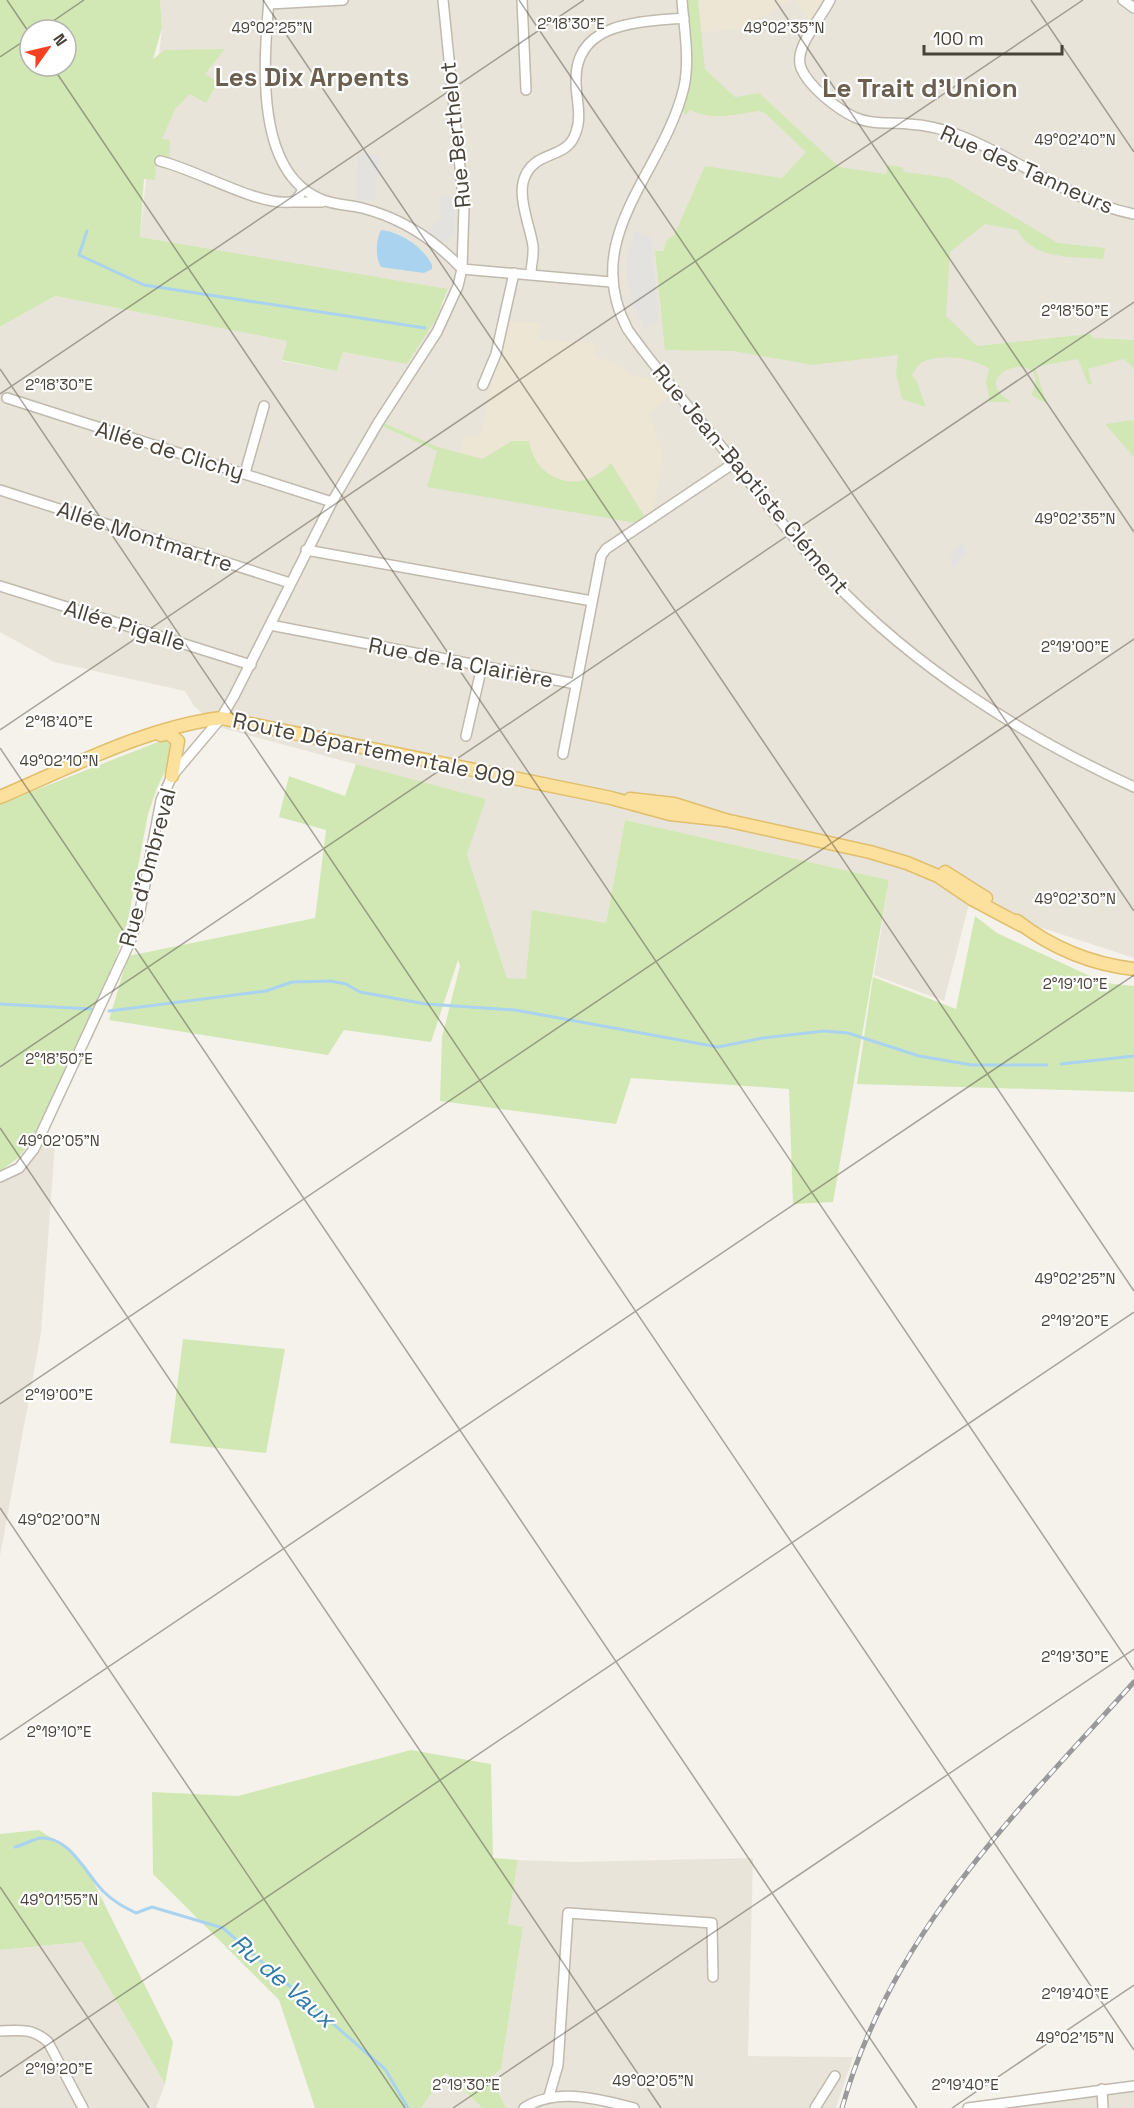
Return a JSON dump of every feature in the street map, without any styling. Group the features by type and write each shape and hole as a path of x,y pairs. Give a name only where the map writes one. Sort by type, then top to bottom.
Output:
{"main road":[{"name":"Route Départementale 909","path":"0,796 177,726 221,718 610,798 670,814 725,820 870,852 907,863 936,876 1050,944 1075,955 1134,968"},
{"path":"139,740 168,733 178,741 172,776"}],"street":[{"path":"329,202 303,189 282,164 271,122 265,62 269,2 343,0"},
{"name":"Rue Berthelot","path":"332,502 378,423 439,328 458,286 462,269 464,200 443,0"},
{"path":"522,0 526,90"},
{"name":"Rue Jean-Baptiste Clément","path":"682,0 687,59 684,87 675,115 615,240 611,282 618,312 628,330 734,463 833,581 922,660 971,695 1056,749 1134,787"},
{"name":"Rue des Tanneurs","path":"830,0 822,17 802,44 799,58 807,78 838,107 864,120 924,125 960,135 1026,167 1080,198 1134,214"},
{"path":"1123,0 1134,8"},
{"path":"531,274 533,252 522,197 524,179 538,161 558,153 568,146 576,135 579,123 575,80 578,63 584,50 593,40 612,27 684,18"},
{"path":"160,161 179,166 258,197 289,202 329,202 364,208 395,219 420,233 462,269 611,282"},
{"path":"289,202 295,200 303,189"},
{"path":"483,385 496,354 514,273"},
{"name":"Allée de Clichy","path":"7,398 332,502"},
{"path":"245,473 264,406"},
{"name":"Rue de la Clairière","path":"270,625 576,684 599,562 606,549 734,463"},
{"name":"Allée Montmartre","path":"0,490 290,583"},
{"name":"Rue d'Ombreval","path":"0,1177 24,1164 34,1149 130,942 139,916 161,800 172,776 203,736 221,718 251,665 306,550 332,502"},
{"path":"306,550 592,601"},
{"name":"Allée Pigalle","path":"0,586 251,665"},
{"path":"466,736 482,666"},
{"path":"563,754 576,684"},
{"path":"549,2096 558,2065 568,1913 712,1923 713,1977"},
{"path":"0,2031 27,2030 39,2034 48,2042 83,2108"},
{"path":"815,2108 834,2076"},
{"path":"968,2108 1134,2086"},
{"path":"1102,2089 1103,2108"},
{"path":"524,2108 549,2096 590,2099 634,2108"}],"shaded area":[{"path":"160,0 1134,0 1134,958 969,904 944,1001 874,975 889,880 625,820 606,923 526,980 507,978 467,854 485,799 218,727 194,706 185,691 54,662 0,632 0,327 55,296 287,341 282,361 337,371 343,352 407,364 444,303 448,290 140,237 162,28"},
{"path":"698,0 793,0 741,29 701,32"},
{"path":"796,0 822,0 810,22"},
{"path":"358,152 379,156 375,201 355,200"},
{"path":"441,195 452,196 454,209 455,231 448,241 439,241 427,232 440,218"},
{"path":"636,230 651,237 659,321 644,329 633,304 626,274 626,258"},
{"path":"508,321 540,323 539,340 595,343 594,355 614,363 630,375 658,381 670,396 649,413 663,455 653,511 645,517 611,463 590,480 571,482 549,475 540,468 533,457 529,441 512,441 482,459 461,452 465,435 479,437"},
{"path":"962,541 968,551 954,570 949,557"},
{"path":"37,1136 55,1145 41,1333 0,1556 0,1172 17,1164"},
{"path":"753,1858 748,2056 853,2057 836,2108 506,2108 491,2077 501,2069 523,1927 508,1925 518,1860 573,1862"},
{"path":"82,1942 165,2084 156,2108 0,2108 0,1950"},
{"path":"445,2073 482,2108 421,2108"},
{"path":"1134,2086 1134,2108 968,2108"}],"green space":[{"path":"0,0 160,0 162,28 153,59 165,50 225,49 205,74 218,82 206,103 190,94 175,109 162,139 170,140 169,157 157,156 155,180 144,179 140,237 448,289 436,319 407,364 343,352 337,371 282,360 287,341 55,296 0,327"},
{"path":"686,0 698,0 705,69 735,97 759,93 839,167 886,174 888,165 902,167 905,172 949,178 1058,243 1105,248 1103,259 1055,255 1034,247 1017,230 985,224 950,252 946,316 977,346 1090,334 1093,338 1134,340 1134,373 1132,366 1123,359 1088,369 1092,384 1088,384 1078,359 1035,367 1047,404 1031,395 1036,380 1032,371 1023,367 1012,368 1002,373 996,381 998,391 1011,402 990,402 986,382 989,369 966,360 936,358 921,363 912,375 926,407 902,399 896,374 898,355 813,365 733,351 665,350 655,251 663,251 667,240 674,235 705,166 782,178 806,152 765,113 758,111 715,116 690,110 685,115 681,107"},
{"path":"1134,420 1134,457 1105,424"},
{"path":"384,423 438,447 482,459 512,441 529,441 533,456 541,467 551,475 563,480 588,479 600,473 611,463 645,517 636,523 427,487 437,451 382,426"},
{"path":"168,738 175,750 157,788 148,814 128,920 116,958 35,1137 18,1158 0,1171 0,804"},
{"path":"356,764 486,799 467,854 507,978 526,979 532,910 606,923 625,820 889,880 833,1202 793,1204 789,1089 631,1078 616,1124 440,1101 442,1037 460,966 458,960 431,1042 344,1030 328,1055 109,1020 128,956 315,918 326,830 279,817 289,776 345,796"},
{"path":"975,916 997,933 1105,983 1134,986 1134,1092 857,1084 873,977 956,1009"},
{"path":"183,1339 285,1349 266,1453 170,1443"},
{"path":"411,1750 491,1764 493,1858 518,1860 508,1924 523,1927 501,2069 491,2077 506,2108 482,2108 446,2073 421,2108 315,2108 279,2000 153,1874 152,1792 238,1796"},
{"path":"39,1830 69,1849 86,1867 173,2042 165,2084 82,1942 0,1950 0,1834"}],"water":[{"path":"381,230 404,237 418,247 432,265 432,269 424,273 381,267 377,248"}],"waterway":[{"path":"87,231 79,255 144,285 425,328"},
{"path":"109,1011 266,991 292,982 331,981 346,984 360,992 426,1004 515,1010 718,1047 763,1038 824,1031 848,1033 919,1056 972,1065 1047,1065"},
{"path":"0,1004 91,1009"},
{"path":"1061,1064 1134,1056"},
{"name":"Ru de Vaux","path":"15,1847 41,1838 51,1839 61,1843 69,1850 104,1892 127,1909 136,1913 152,1907 223,1928 385,2069 408,2108"}],"railway":[{"path":"842,2108 864,2045 892,1986 925,1931 962,1878 1003,1828 1134,1682"}],"district":[{"name":"Les Dix Arpents","path":"312,77"},
{"name":"Le Trait d'Union","path":"920,88"}]}
